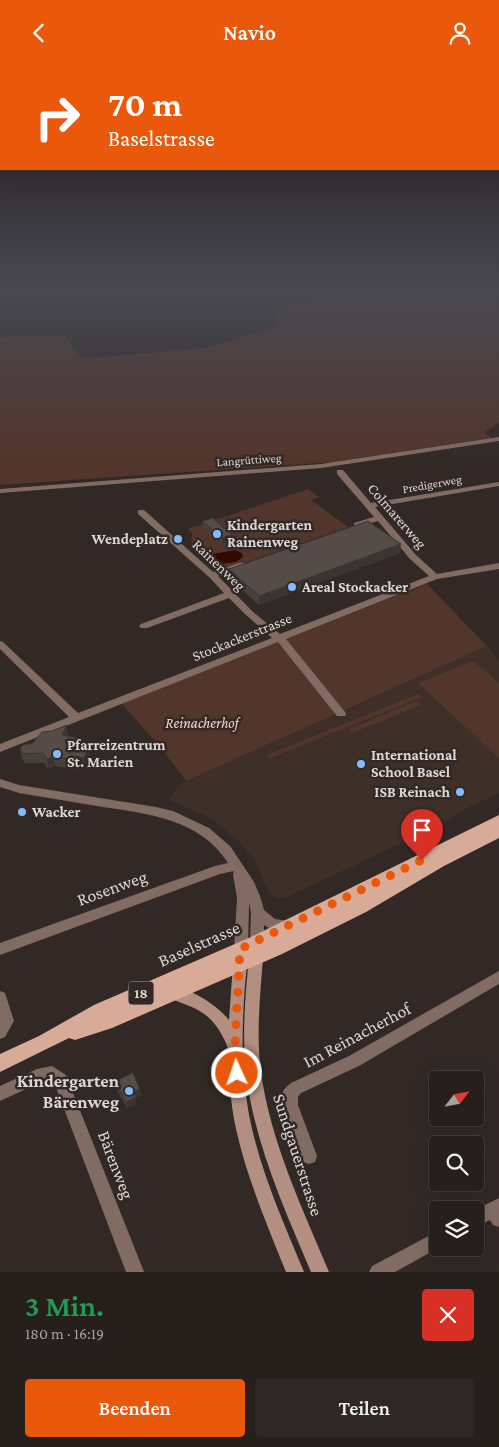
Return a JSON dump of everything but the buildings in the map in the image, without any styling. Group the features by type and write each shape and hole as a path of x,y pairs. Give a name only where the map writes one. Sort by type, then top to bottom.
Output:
{"main road":[{"name":"Baselstrasse","path":"44,1042 106,1022 169,993 248,953 290,926 499,821"},
{"name":"Baselstrasse","path":"0,1063 44,1042 100,1011 360,907 499,831"},
{"path":"248,953 235,1045 237,1087 243,1127 250,1153 295,1272"},
{"name":"Sundgauerstrasse","path":"248,953 253,990 252,1049 256,1087 279,1171 320,1272"},
{"path":"169,993 192,999 214,1012 223,1022 235,1045"}],"street":[{"name":"Langrüttiweg","path":"0,491 321,466 499,439"},
{"name":"Colmarerweg","path":"340,472 413,557 435,577"},
{"name":"Predigerweg","path":"368,506 499,484"},
{"name":"Rainenweg","path":"141,512 279,638 341,714"},
{"path":"348,528 378,518"},
{"path":"212,575 248,563"},
{"name":"Stockackerstrasse","path":"0,748 435,577 498,567"},
{"path":"144,626 230,594"},
{"path":"0,644 76,717"},
{"path":"0,783 19,789 169,814 205,831 226,849 250,886 258,913 248,953"},
{"path":"237,866 243,898 248,953"},
{"name":"Rosenweg","path":"0,949 219,869 237,866"},
{"path":"258,913 272,924 290,926"},
{"name":"Im Reinacherhof","path":"309,1156 290,1105 290,1094 296,1088 354,1061 499,977"},
{"path":"0,997 7,1021 0,1032"},
{"name":"Bärenweg","path":"0,1094 37,1076 52,1073 61,1079 135,1272"},
{"path":"484,1216 497,1211"},
{"path":"378,1272 429,1244"}],"shaded area":[{"path":"235,550 242,553 243,557 236,562 220,564 212,557 213,554"},
{"name":"International School Basel","path":"487,646 499,660 499,793 459,812 446,822 287,897 277,898 269,893 255,861 239,841 209,817 168,800 176,789 186,781"}],"green space":[{"path":"0,348 74,348 82,359 199,348 499,348 499,423 485,432 491,438 334,462 0,485"},
{"path":"308,489 319,497 311,500 348,527 218,572 197,554 202,552 191,541 192,533 188,529"},
{"name":"Reinacherhof","path":"427,584 487,646 186,781 162,749 121,703"},
{"path":"473,661 499,683 499,758 418,683"},
{"path":"418,694 422,697 270,758 267,755"},
{"path":"417,701 421,705 352,733 349,729"}],"place":[{"name":"Kindergarten Rainenweg","path":"217,534"},
{"name":"Wendeplatz","path":"178,539"},
{"name":"Areal Stockacker","path":"292,587"},
{"name":"Pfarreizentrum St. Marien","path":"57,754"},
{"name":"International School Basel","path":"361,764"},
{"name":"ISB Reinach","path":"460,792"},
{"name":"Wacker","path":"22,812"},
{"name":"Kindergarten Bärenweg","path":"129,1091"}],"route":[{"path":"237,1073 235,1045 240,949 422,860"}]}
